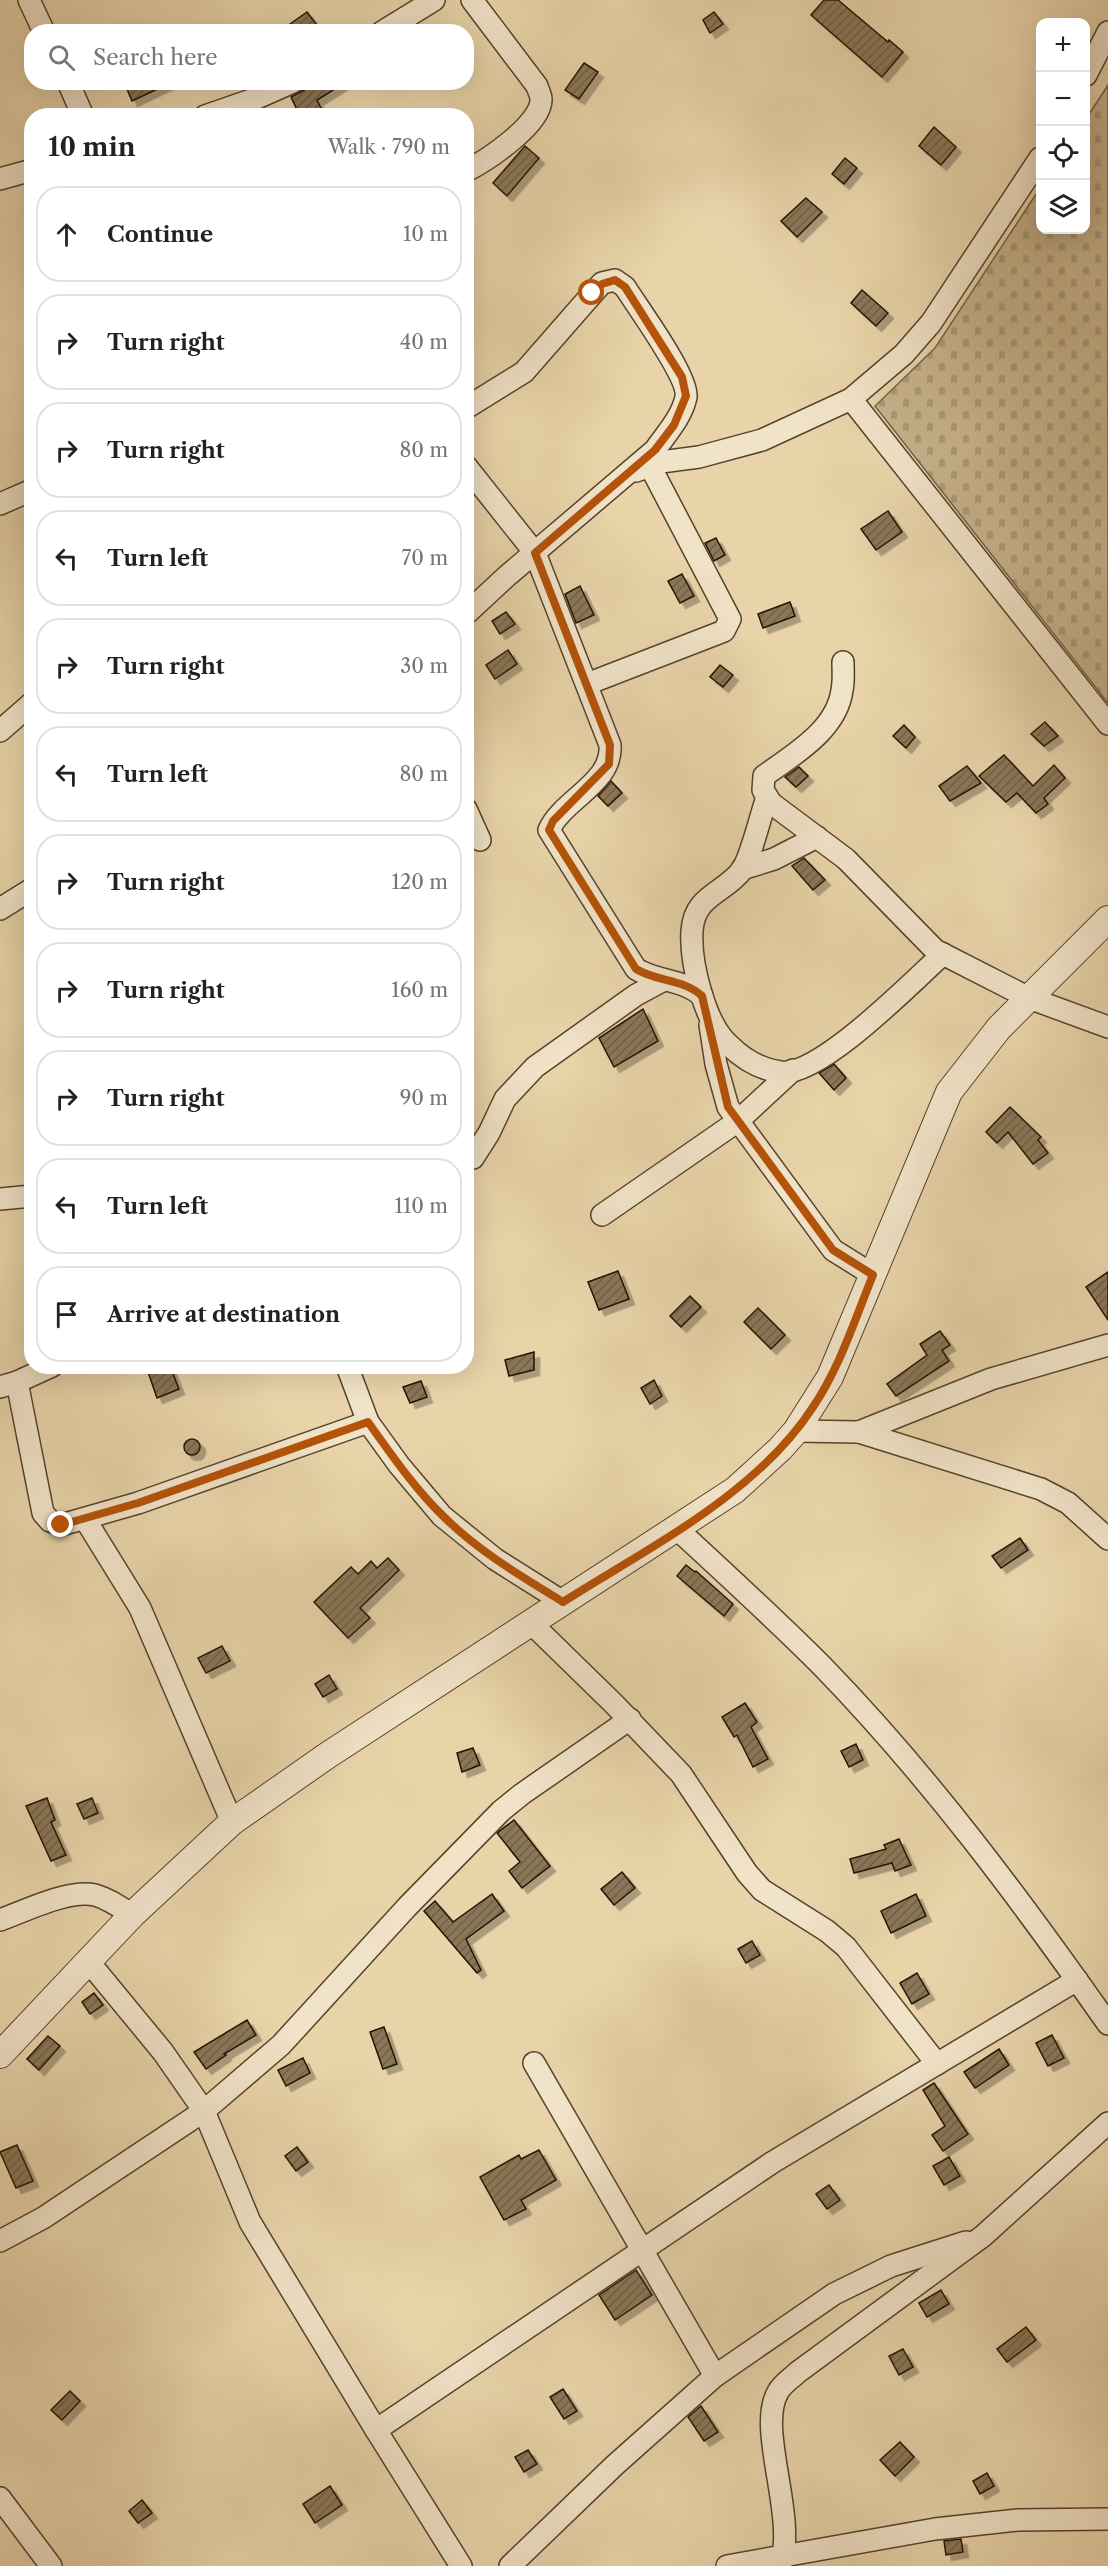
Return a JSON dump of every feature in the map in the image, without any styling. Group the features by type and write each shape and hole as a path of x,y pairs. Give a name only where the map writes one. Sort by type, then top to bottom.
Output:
{"street":[{"path":"29,0 40,24"},
{"path":"395,24 434,0"},
{"path":"472,0 537,86 541,100 536,115 511,141 474,166"},
{"path":"1088,72 1108,32"},
{"path":"72,90 79,108"},
{"path":"228,108 275,90"},
{"path":"629,473 762,440 851,399 904,354 931,322 1036,165"},
{"path":"0,179 24,172"},
{"path":"474,403 524,372 592,293 602,284 615,280 625,287 682,377 686,396 674,425 655,450 474,607"},
{"path":"851,399 1108,724"},
{"path":"587,684 724,630 730,619 650,466"},
{"path":"474,476 535,553 610,745 609,764 553,821 549,830 636,969 650,977 692,987 702,996"},
{"path":"0,504 24,494"},
{"path":"843,662 842,693 832,717 808,744 764,776 763,790 771,802 846,859 935,950 1029,998 1108,1027"},
{"path":"0,723 24,706"},
{"path":"0,731 24,708"},
{"path":"742,869 767,796"},
{"path":"474,827 480,840"},
{"path":"817,837 774,859 742,869 703,900 692,929 702,996 709,1018 716,1064 728,1107 833,1250 873,1275"},
{"path":"0,909 24,894"},
{"path":"0,2055 132,1915 232,1822 328,1755 735,1490 796,1431 830,1377 949,1092 999,1028 1107,921"},
{"path":"709,1018 720,1037 747,1061 782,1073 807,1067 839,1046 944,954"},
{"path":"474,1156 505,1099 535,1067 636,995 664,980"},
{"path":"602,1215 738,1121 793,1070"},
{"path":"0,1200 24,1197"},
{"path":"859,1432 991,1379 1108,1345"},
{"path":"34,1374 9,1385 43,1513 50,1521 61,1525 204,1481 368,1422"},
{"path":"350,1374 368,1422 399,1465 442,1516 495,1559 563,1602"},
{"path":"796,1431 859,1432 1041,1489 1068,1503 1108,1539"},
{"path":"85,1519 140,1608 232,1822"},
{"path":"677,1529 823,1668 897,1750 988,1859 1108,2024"},
{"path":"531,1623 630,1719 681,1773 747,1873 762,1890 846,1947 937,2064"},
{"path":"0,2241 42,2218 204,2111 280,2045 407,1907 501,1811 630,1719"},
{"path":"0,1920 76,1894 93,1895 109,1900 132,1915"},
{"path":"88,1960 163,2052 204,2111 250,2222 460,2566"},
{"path":"376,2430 773,2162 1077,1980"},
{"path":"534,2063 715,2376"},
{"path":"781,2562 784,2518 772,2408 778,2391 798,2372 983,2236 1108,2123"},
{"path":"510,2566 615,2465 715,2376 834,2294 891,2266 983,2236"},
{"path":"0,2498 51,2566"},
{"path":"727,2566 781,2562 838,2544 935,2529 1018,2520 1108,2519"}],"green space":[{"path":"1108,85 1108,703 875,406 935,348 1036,194 1036,234 1090,234 1090,113"}],"building":[{"path":"824,0 838,0 903,52 882,77 811,15"},
{"path":"307,12 316,24 290,24"},
{"path":"714,12 723,24 710,33 703,20"},
{"path":"584,63 598,72 579,99 565,90"},
{"path":"127,90 155,90 132,101"},
{"path":"304,90 333,90 317,100 321,108 296,108 291,97"},
{"path":"934,127 956,147 941,165 919,146"},
{"path":"525,146 539,158 507,196 493,183"},
{"path":"845,158 857,168 844,184 832,174"},
{"path":"806,198 822,212 797,237 781,221"},
{"path":"862,290 888,313 876,326 851,303"},
{"path":"888,511 902,532 876,550 861,529"},
{"path":"716,538 725,555 714,561 705,543"},
{"path":"682,574 694,596 680,603 668,581"},
{"path":"580,586 594,615 576,623 565,594"},
{"path":"790,602 795,616 763,628 758,614"},
{"path":"506,612 515,624 500,634 492,621"},
{"path":"508,650 517,664 495,679 486,665"},
{"path":"720,665 733,675 723,687 710,677"},
{"path":"1045,722 1058,736 1044,746 1031,734"},
{"path":"904,725 915,737 906,748 893,736"},
{"path":"1004,755 1033,786 1054,765 1065,778 1044,798 1048,804 1036,813 1017,793 1006,802 979,776"},
{"path":"967,766 981,783 950,801 939,786"},
{"path":"799,767 808,776 796,787 785,777"},
{"path":"611,781 622,793 608,806 598,796"},
{"path":"804,858 825,880 813,890 792,866"},
{"path":"643,1009 658,1041 614,1067 599,1038"},
{"path":"834,1064 846,1078 834,1090 819,1073"},
{"path":"1010,1107 1041,1137 1038,1140 1048,1153 1033,1164 1008,1132 997,1143 986,1132"},
{"path":"618,1271 629,1299 599,1310 588,1282"},
{"path":"1108,1272 1108,1320 1086,1287"},
{"path":"690,1296 701,1307 681,1327 670,1316"},
{"path":"758,1308 785,1335 771,1349 744,1322"},
{"path":"940,1331 950,1345 942,1350 949,1361 896,1396 887,1384 927,1355 920,1344"},
{"path":"534,1352 534,1370 509,1376 505,1360"},
{"path":"149,1374 173,1374 179,1389 157,1398"},
{"path":"654,1380 662,1396 650,1404 641,1388"},
{"path":"421,1381 427,1397 410,1403 403,1387"},
{"path":"192,1439 198,1441 200,1447 198,1453 192,1455 186,1453 184,1447 186,1441"},
{"path":"1020,1538 1028,1550 1001,1568 992,1556"},
{"path":"388,1558 399,1570 360,1608 370,1618 348,1638 314,1602 351,1567 358,1574 371,1561 377,1568"},
{"path":"686,1565 733,1604 724,1616 677,1576"},
{"path":"222,1646 230,1661 206,1673 198,1658"},
{"path":"329,1675 337,1689 323,1697 315,1684"},
{"path":"745,1703 757,1722 751,1727 768,1759 753,1767 737,1735 734,1737 722,1717"},
{"path":"856,1744 863,1760 849,1767 841,1751"},
{"path":"473,1748 480,1765 462,1772 457,1753"},
{"path":"47,1798 55,1820 51,1822 66,1855 51,1861 26,1806"},
{"path":"92,1798 98,1813 84,1819 77,1804"},
{"path":"514,1820 550,1866 522,1888 509,1871 520,1862 497,1833"},
{"path":"899,1839 911,1865 895,1871 892,1863 854,1873 850,1859 886,1849 884,1845"},
{"path":"622,1872 635,1888 614,1905 601,1889"},
{"path":"492,1894 504,1911 466,1939 481,1970 477,1973 424,1911 435,1901 453,1922"},
{"path":"916,1894 926,1916 891,1933 881,1911"},
{"path":"752,1941 760,1955 746,1963 738,1949"},
{"path":"917,1973 929,1994 912,2004 900,1983"},
{"path":"94,1993 103,2005 90,2014 82,2002"},
{"path":"247,2020 256,2035 224,2054 226,2055 206,2069 194,2052"},
{"path":"384,2027 397,2064 383,2069 370,2032"},
{"path":"1052,2035 1064,2058 1048,2066 1036,2043"},
{"path":"48,2036 60,2046 39,2070 27,2059"},
{"path":"999,2049 1009,2065 975,2088 964,2072"},
{"path":"303,2058 310,2073 286,2086 278,2070"},
{"path":"934,2083 968,2134 943,2151 932,2135 945,2126 923,2090"},
{"path":"17,2145 33,2181 16,2188 0,2152"},
{"path":"297,2147 308,2162 296,2171 285,2156"},
{"path":"539,2150 556,2180 521,2200 526,2209 504,2220 480,2177 519,2155 521,2159"},
{"path":"949,2157 960,2176 944,2185 933,2166"},
{"path":"829,2185 840,2200 827,2209 816,2194"},
{"path":"636,2270 652,2295 615,2320 599,2295"},
{"path":"941,2290 949,2304 927,2317 919,2303"},
{"path":"1026,2327 1036,2340 1007,2362 997,2349"},
{"path":"903,2349 913,2367 899,2375 889,2356"},
{"path":"563,2389 577,2411 564,2419 550,2397"},
{"path":"70,2391 80,2401 62,2420 51,2410"},
{"path":"701,2406 718,2432 704,2441 688,2417"},
{"path":"900,2442 914,2457 895,2476 880,2460"},
{"path":"528,2450 537,2464 524,2472 515,2457"},
{"path":"987,2473 994,2486 980,2494 973,2481"},
{"path":"330,2486 342,2505 315,2523 303,2504"},
{"path":"142,2500 152,2513 138,2523 129,2511"},
{"path":"961,2539 963,2552 946,2555 944,2541"}],"route":[{"path":"61,1525 138,1503 225,1474 368,1422 399,1465 442,1516 495,1559 563,1602 735,1490 759,1469 796,1431 814,1407 843,1350 873,1275 833,1250 728,1107 716,1064 709,1018 702,996 692,987 650,977 636,969 549,830 553,821 583,794 609,764 611,755 610,745 535,553 655,450 674,425 686,396 682,377 625,287 615,280 602,284 592,293"}]}
